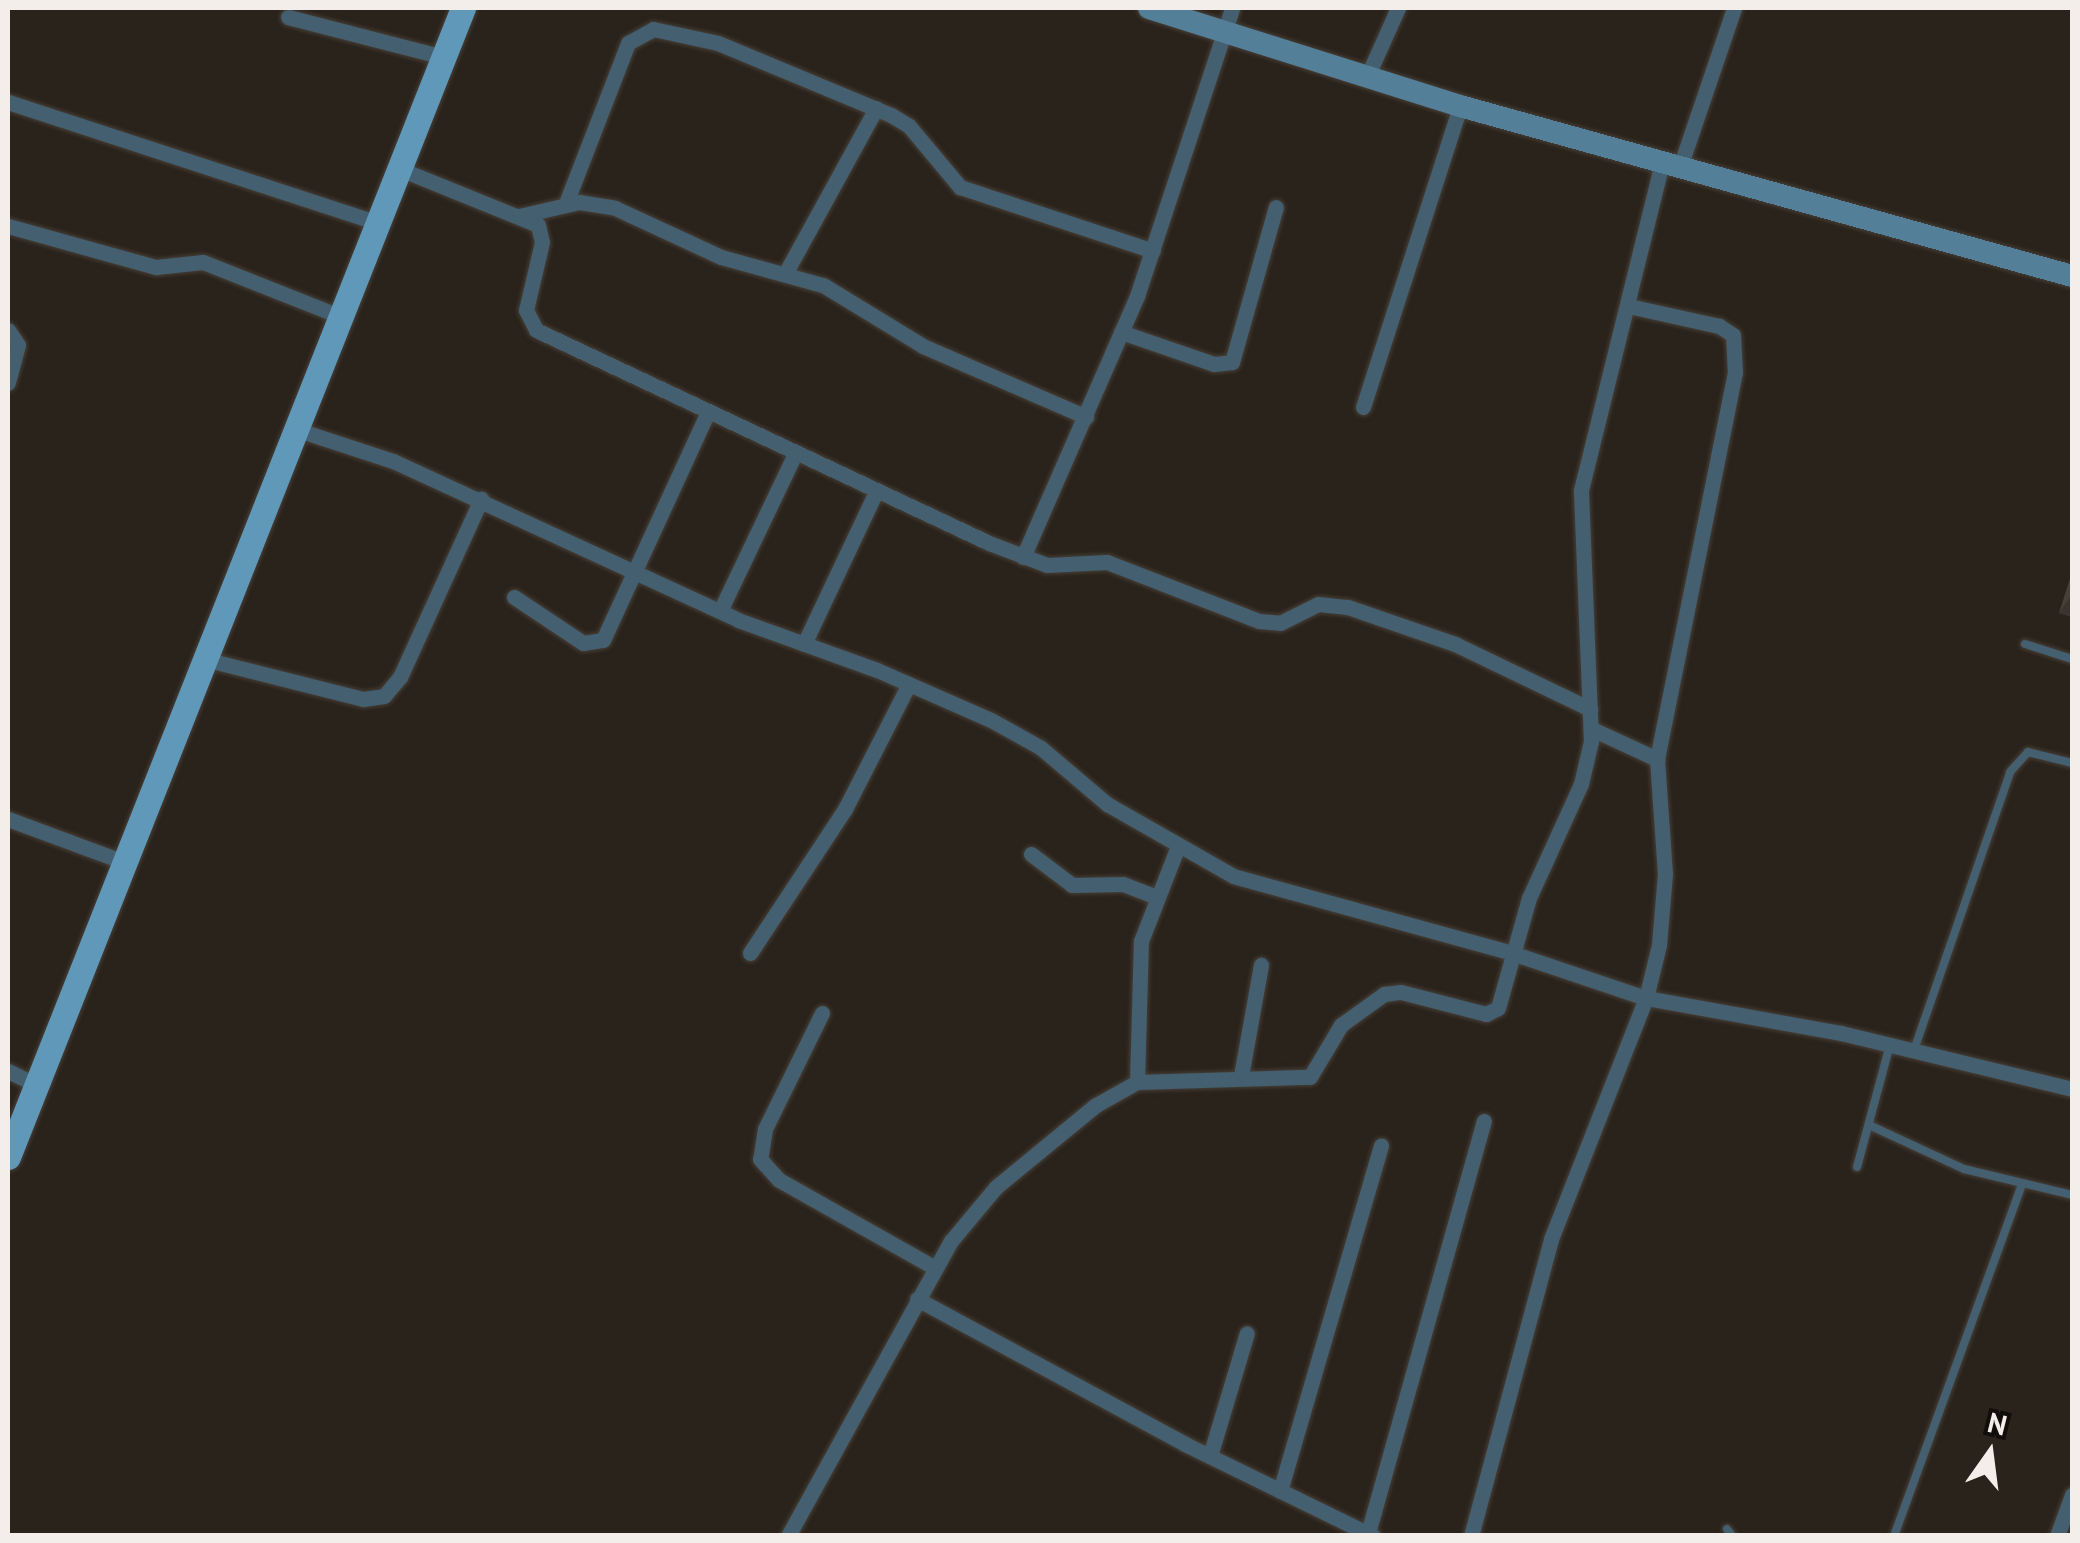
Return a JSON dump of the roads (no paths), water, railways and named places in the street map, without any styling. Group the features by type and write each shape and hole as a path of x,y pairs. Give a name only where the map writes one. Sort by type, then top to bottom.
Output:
{"main road":[{"path":"8,1157 128,863 463,8"}],"street":[{"path":"1150,8 1460,106 2072,276"},
{"path":"1023,558 1086,417 1153,251 1185,163 1219,31 1232,8"},
{"path":"1367,78 1398,8"},
{"path":"788,1536 935,1268 996,1187 1096,1105 1137,1082 1240,1076 1310,1078 1353,1012 1384,994 1494,1013 1540,869 1581,784 1592,729 1582,658 1581,490 1628,306 1671,163 1734,8"},
{"path":"288,17 444,57"},
{"path":"566,204 628,43 643,30 718,43 876,108 909,126 960,187 1153,251"},
{"path":"8,102 379,223"},
{"path":"1363,407 1460,106"},
{"path":"786,272 876,108"},
{"path":"400,168 518,216 542,234 526,310 536,330 876,492 1023,558 1056,566 1107,562 1260,620 1280,624 1318,604 1348,607 1454,644 1590,709"},
{"path":"518,216 566,204 604,205 721,258 786,272 823,285 950,359 1086,417"},
{"path":"1121,332 1214,364 1232,362 1276,207"},
{"path":"8,226 156,267 203,262 342,317"},
{"path":"1471,1536 1556,1222 1646,998 1665,874 1658,759 1716,488 1737,352 1733,335 1719,326 1628,306"},
{"path":"8,330 18,345 8,383"},
{"path":"514,597 595,645 635,571 707,414"},
{"path":"298,430 480,499 720,611 908,684 1041,748 1107,804 1246,880 1512,953 1646,998 1914,1050 2072,1089"},
{"path":"720,611 795,454"},
{"path":"804,644 876,492"},
{"path":"208,660 363,699 384,696 400,678 480,499"},
{"path":"750,953 844,810 908,684"},
{"path":"1592,729 1658,759"},
{"path":"8,820 128,863"},
{"path":"1137,1082 1137,966 1157,896 1178,846"},
{"path":"1031,854 1072,884 1123,884 1157,896"},
{"path":"1240,1076 1261,966"},
{"path":"822,1014 765,1129 760,1159 779,1180 935,1268"},
{"path":"8,1071 37,1085"},
{"path":"917,1299 1210,1456 1370,1534 1484,1121"},
{"path":"1280,1491 1381,1144"},
{"path":"1210,1456 1248,1333"},
{"path":"2057,1536 2072,1495"}],"lane":[{"path":"2025,644 2072,659"},
{"path":"1914,1050 2010,772 2028,752 2072,763"},
{"path":"1857,1167 1890,1045"},
{"path":"1869,1124 1964,1170 2072,1195"},
{"path":"1894,1536 2022,1185"}]}
